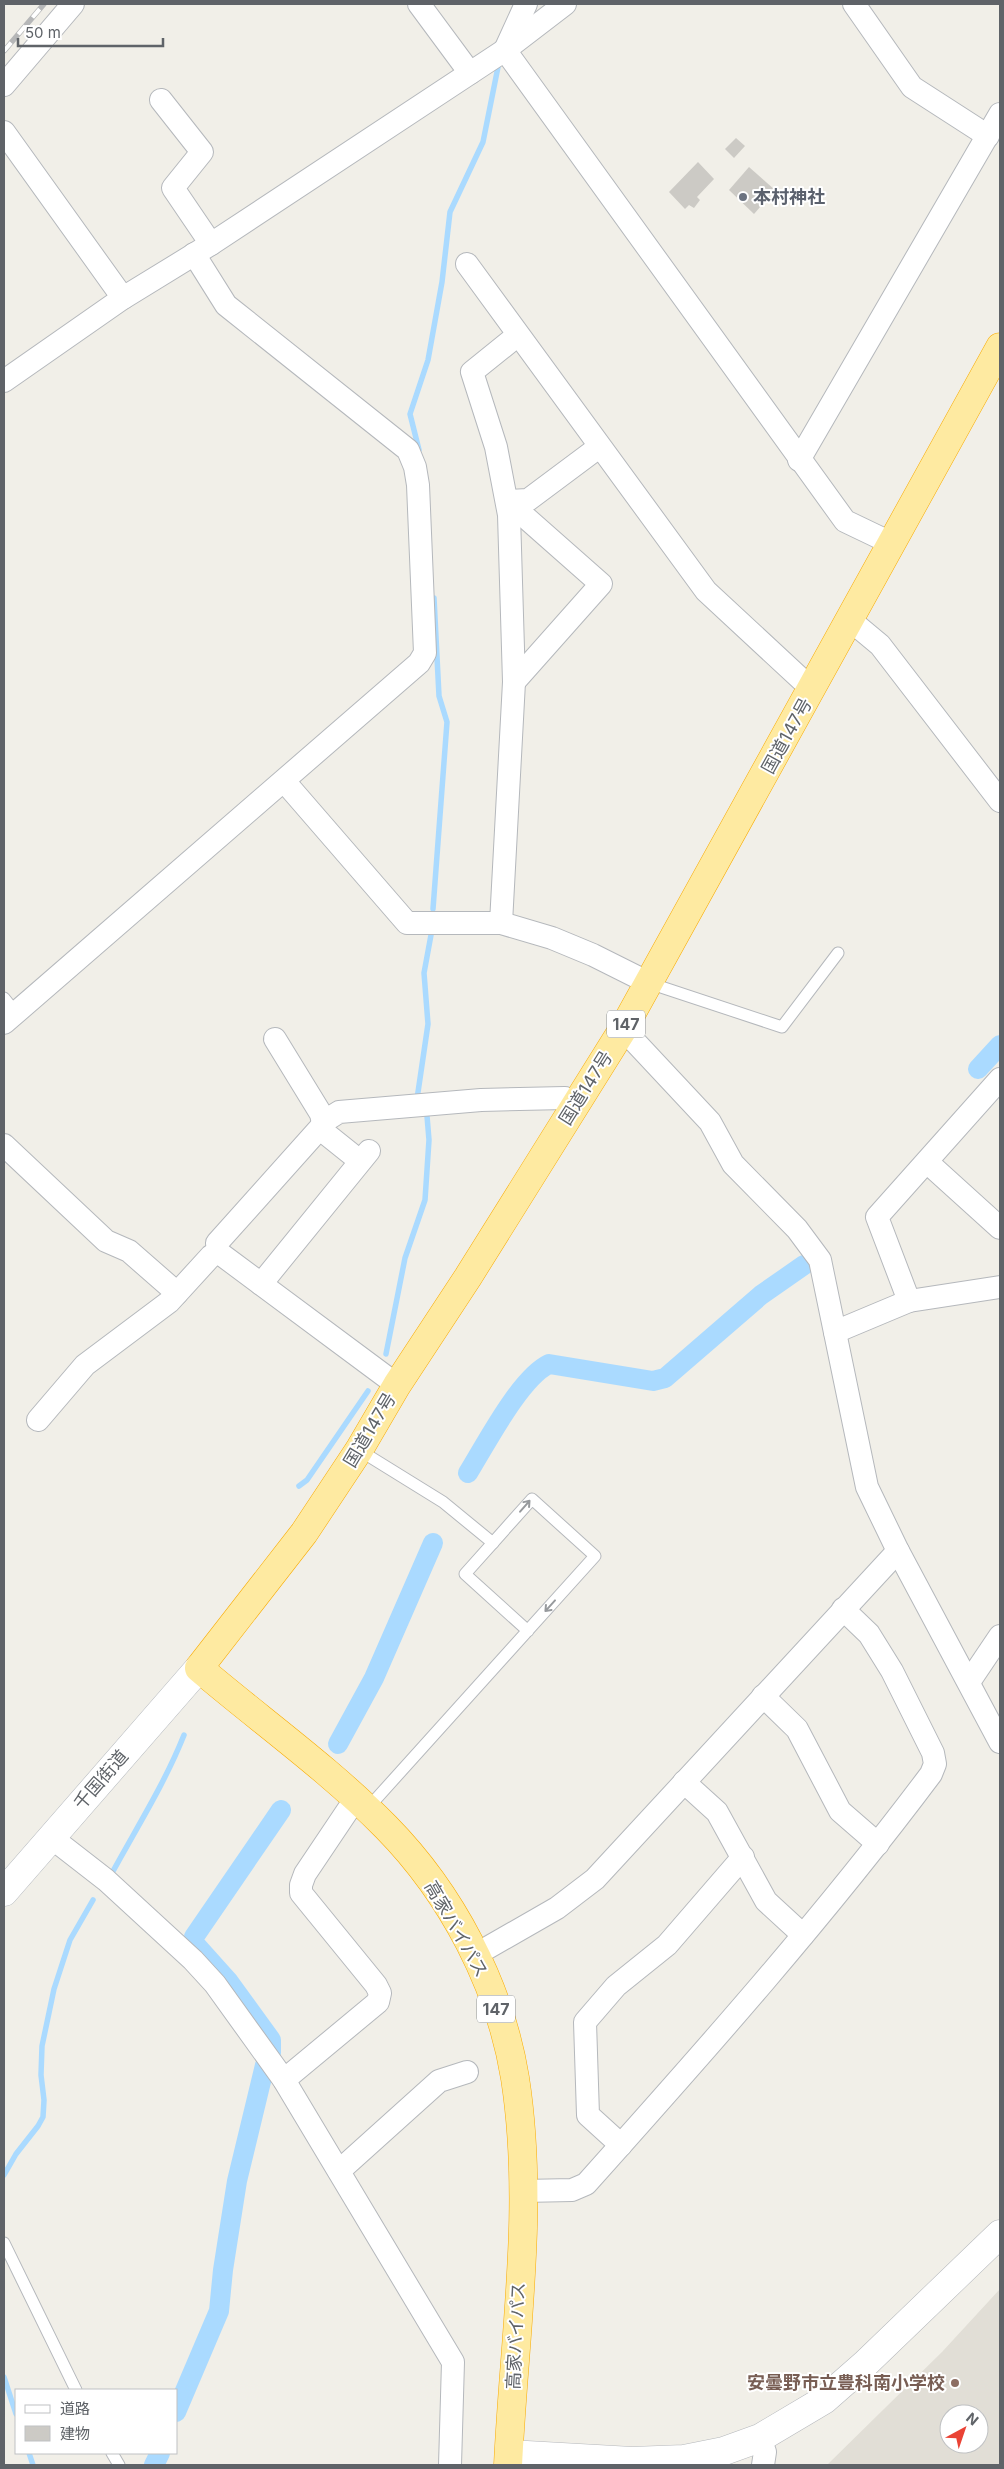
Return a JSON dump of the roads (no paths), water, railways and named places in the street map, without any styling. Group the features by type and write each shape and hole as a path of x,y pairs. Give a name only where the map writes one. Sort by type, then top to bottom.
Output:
{"highway":[{"name":"国道147号","path":"199,1668 304,1533 359,1450 397,1385 468,1277 623,1029 815,685 1000,347"},
{"name":"高家バイパス","path":"199,1668 362,1804 408,1852 432,1882 475,1955 501,2022 514,2076 520,2131 523,2191 519,2313 509,2460"}],"street":[{"path":"4,85 73,4"},
{"path":"419,4 470,73"},
{"path":"505,50 526,4"},
{"path":"4,381 123,298 203,249 505,50 565,4"},
{"path":"854,4 912,87 988,136"},
{"path":"505,50 798,460 845,521 892,544"},
{"path":"8,1011 284,782 419,663 425,653 417,475 411,456 402,443 226,305 203,249 174,188 202,152 161,100"},
{"path":"798,460 1000,114"},
{"path":"4,132 123,298"},
{"path":"467,264 706,591 802,680 815,685"},
{"path":"501,923 514,682 509,515 496,447 472,372 518,335"},
{"path":"507,501 528,500 599,447"},
{"path":"507,501 601,584 514,682"},
{"path":"850,620 880,645 1000,801"},
{"path":"284,782 407,923 501,923 552,938 649,983"},
{"path":"623,1029 710,1122 734,1164 810,1244 820,1260 867,1487 898,1551 1000,1742"},
{"path":"261,1284 365,1156 325,1133 321,1114 275,1039"},
{"path":"909,1300 878,1217 1000,1080"},
{"path":"397,1385 218,1252 217,1243 332,1115 339,1112 375,1107 519,1099 566,1098 576,1104"},
{"path":"4,1145 106,1241 130,1251 177,1293"},
{"path":"927,1162 1000,1228"},
{"path":"38,1420 85,1365 158,1311 211,1256 218,1252"},
{"path":"834,1332 909,1300 1000,1287"},
{"path":"475,1955 557,1908 595,1879 898,1551"},
{"path":"523,2191 572,2190 586,2184 803,1935 878,1844 931,1774 935,1764 933,1754 892,1671 869,1634 843,1609"},
{"path":"969,1682 1000,1636"},
{"name":"千国街道","path":"4,1892 199,1668"},
{"path":"763,1696 797,1729 840,1810 878,1844"},
{"path":"684,1782 717,1812 766,1901 803,1935"},
{"path":"284,2080 378,2002 380,1993 376,1985 301,1892 301,1885 306,1874 362,1804"},
{"path":"52,1838 106,1880 193,1960 215,1984 284,2080 453,2362 450,2465"},
{"path":"621,2145 588,2115 585,2022 616,1986 667,1945 743,1857"},
{"path":"339,2171 439,2081 468,2072"},
{"path":"509,2460 632,2461 684,2459 724,2450 760,2438 824,2400 865,2364 1000,2234"},
{"path":"760,2438 765,2452 763,2465"}],"lane":[{"path":"649,983 782,1027 838,952"},
{"path":"359,1450 443,1502 493,1543"},
{"path":"362,1804 528,1631 595,1556 532,1499 465,1574 528,1631"},
{"path":"4,2243 76,2389"},
{"path":"113,2454 119,2465"}],"waterway":[{"path":"419,450 410,414 428,360 442,282 450,212 483,142 498,67"},
{"path":"433,909 447,722 439,696 434,598"},
{"path":"417,1099 428,1024 424,973 431,935"},
{"path":"978,1069 1000,1045"},
{"path":"386,1354 405,1258 425,1200 429,1140 427,1116 424,1110"},
{"path":"468,1473 515,1397 538,1372 549,1364 653,1381 665,1378 761,1295 804,1265"},
{"path":"299,1486 307,1480 368,1391"},
{"path":"338,1744 374,1678 433,1543"},
{"path":"112,1873 159,1788 184,1735"},
{"path":"271,2053 271,2040 229,1982 194,1943 194,1937 281,1810"},
{"path":"4,2175 16,2154 43,2117 42,2046 54,1989 70,1940 93,1900"},
{"path":"178,2407 219,2311 223,2270 237,2181 265,2065"},
{"path":"4,2377 15,2411"},
{"path":"29,2454 33,2465"},
{"path":"154,2465 160,2454"}],"railway":[{"path":"4,51 44,4"}],"place":[{"name":"本村神社","path":"743,197"},
{"name":"安曇野市立豊科南小学校","path":"955,2383"}]}
